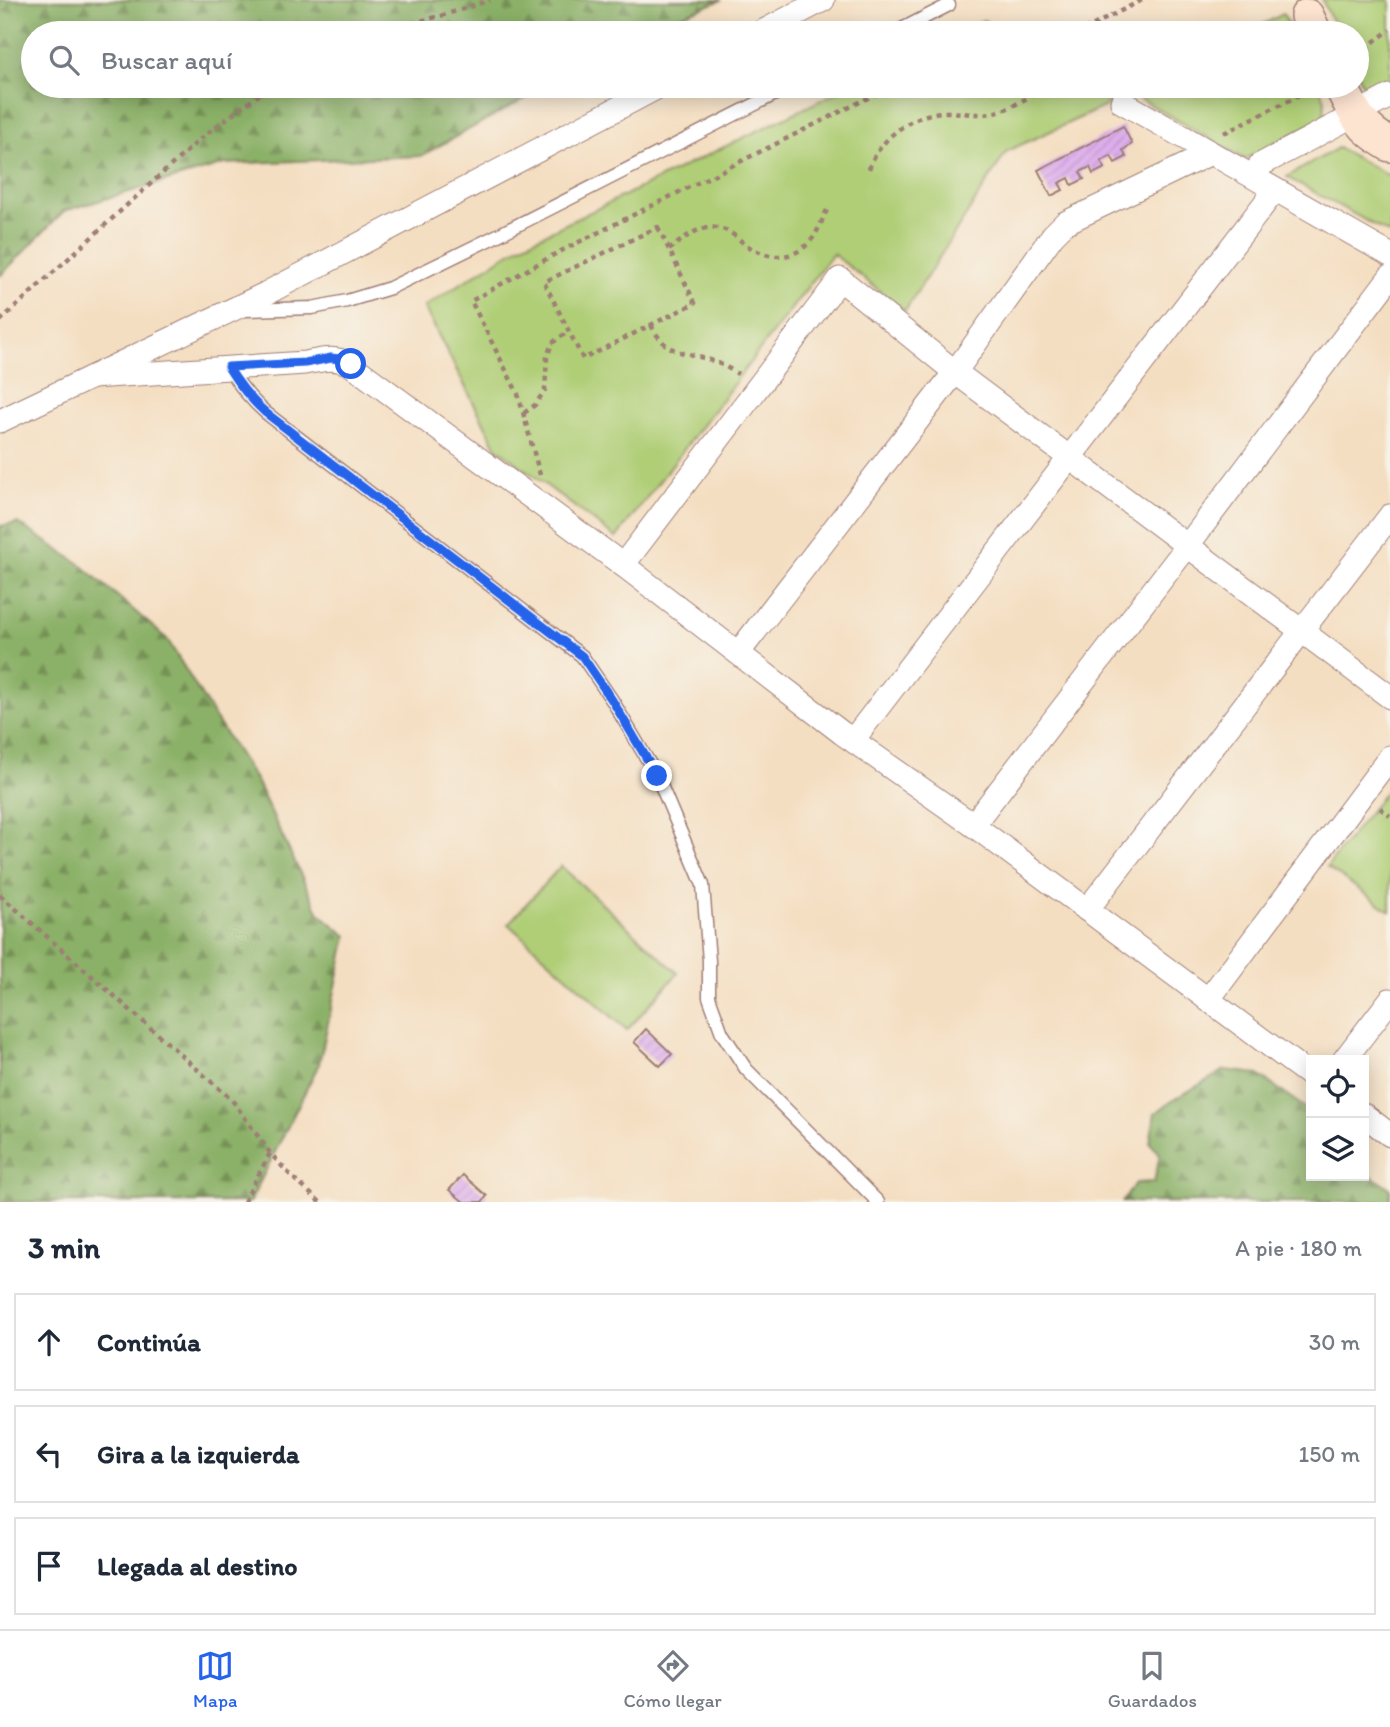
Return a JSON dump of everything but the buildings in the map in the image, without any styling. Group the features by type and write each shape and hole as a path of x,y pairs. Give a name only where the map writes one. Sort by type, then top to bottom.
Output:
{"street":[{"path":"783,21 823,0"},
{"path":"1369,98 1390,96"},
{"path":"0,421 276,288 637,98"},
{"path":"1260,165 1347,100 1368,98"},
{"path":"1347,100 1367,130 1390,145"},
{"path":"1122,102 1390,255"},
{"path":"739,652 956,372 1053,235 1065,223 1205,149"},
{"path":"852,740 1275,190"},
{"path":"973,825 1390,277"},
{"path":"623,565 840,279 956,372 1390,697"},
{"path":"92,377 305,363 331,358 351,364 739,652 852,740 973,825 1306,1072"},
{"path":"1087,910 1390,516"},
{"path":"1208,1000 1390,757"},
{"path":"1348,1055 1390,1000"},
{"path":"1368,1118 1390,1135"}],"lane":[{"path":"918,21 949,5"},
{"path":"230,310 312,308 390,288 767,98"},
{"path":"228,367 238,385 266,413 582,656 612,700 657,776 703,884 709,997 722,1033 746,1069 878,1202"}],"path":[{"path":"420,21 489,0"},
{"path":"1101,21 1142,0"},
{"path":"1369,45 1390,30"},
{"path":"0,321 206,134 255,98"},
{"path":"549,510 518,394 471,302 558,252 868,98"},
{"path":"869,169 883,144 906,125 932,114 946,112 989,114 1018,104 1026,98"},
{"path":"1205,149 1296,98"},
{"path":"669,250 694,232 717,228 726,230 759,253 782,257 795,252 814,237 828,208"},
{"path":"658,228 669,250 695,303 583,359 544,282 658,228"},
{"path":"651,325 672,350 725,366 745,379"},
{"path":"524,413 535,405 545,390 547,357 552,343 569,331"},
{"path":"0,895 232,1100 270,1153 320,1202"},
{"path":"244,1202 270,1153"}],"green space":[{"path":"0,0 722,0 668,21 21,21 21,98 526,98 421,156 225,164 64,211 0,276"},
{"path":"1322,0 1390,0 1390,82 1369,87 1369,21 1332,21"},
{"path":"1283,14 1287,21 1269,21"},
{"path":"825,98 1101,98 1110,104 1007,151 905,311 833,254 616,538 497,448 424,307 520,246"},
{"path":"1139,98 1324,98 1324,118 1245,159"},
{"path":"1338,148 1390,176 1390,234 1287,177"},
{"path":"18,523 80,564 167,639 256,781 319,913 347,936 319,1064 250,1202 0,1202 0,526"},
{"path":"1390,786 1390,911 1327,867"},
{"path":"561,866 678,973 627,1030 508,924"},
{"path":"1225,1070 1257,1074 1306,1109 1306,1181 1369,1181 1369,1173 1390,1188 1390,1202 1122,1202 1136,1183 1154,1182 1160,1154 1150,1143 1155,1113"}],"route":[{"path":"351,364 331,358 305,363 228,367 238,385 266,413 582,656 612,700 657,776"}]}
